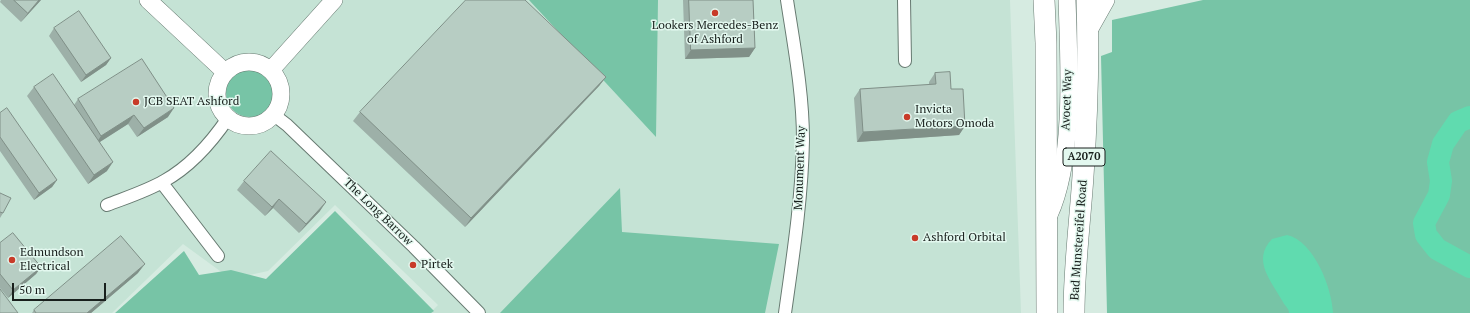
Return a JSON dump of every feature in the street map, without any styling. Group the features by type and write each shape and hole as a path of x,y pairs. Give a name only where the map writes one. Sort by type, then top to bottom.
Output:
{"highway":[{"name":"A2070","path":"1044,0 1046,43 1047,313"},
{"name":"Bad Munstereifel Road","path":"1074,313 1077,236 1083,177 1086,114 1088,32 1087,0"}],"street":[{"path":"148,0 225,72"},
{"path":"271,70 334,0"},
{"name":"Monument Way","path":"785,313 795,240 803,139 796,60 787,0"},
{"path":"904,0 905,61"},
{"name":"Avocet Way","path":"1046,221 1056,201 1064,159 1068,47 1067,0"},
{"path":"1088,32 1106,0"},
{"path":"242,62 257,63 271,70 281,87 279,107 274,115 266,122 256,126 236,124 228,118 218,104 217,96 220,79 225,72 242,62"},
{"name":"The Long Barrow","path":"274,115 414,247 479,313"},
{"path":"106,205 162,183 174,176 196,158 216,135 228,118"},
{"path":"162,183 218,256"}],"shaded area":[{"path":"0,0 1010,0 1021,313 430,313 438,305 335,205 268,271 231,279 183,244 112,313 0,313"},
{"path":"529,0 658,0 656,137"},
{"path":"1203,0 1470,0 1470,313 1107,313 1101,56 1112,52 1112,20"},
{"path":"245,69 255,69 267,76 274,88 274,98 267,110 255,117 245,117 237,113 230,106 226,98 226,88 230,80 237,73"},
{"path":"620,188 622,232 779,244 765,313 500,313"},
{"path":"335,211 434,311 431,313 115,313 184,251 199,275 231,270 266,279"},
{"path":"1287,235 1297,239 1305,246 1320,267 1329,291 1333,313 1289,313 1288,308 1269,279 1263,263 1263,255 1266,247 1272,239"}],"building":[{"path":"14,0 39,0 28,13"},
{"path":"466,0 525,0 606,77 471,218 360,112"},
{"path":"689,0 753,0 755,48 691,50"},
{"path":"79,11 111,58 86,75 54,28"},
{"path":"142,59 174,108 144,128 134,115 101,136 78,99"},
{"name":"Invicta Motors Omoda","path":"950,72 951,89 963,89 965,126 863,132 860,89 936,84 935,73"},
{"path":"53,74 113,162 94,175 34,87"},
{"path":"7,108 57,180 39,193 0,137 0,113"},
{"path":"271,151 326,202 306,224 279,199 272,207 244,181"},
{"path":"0,193 11,198 3,213 0,212"},
{"name":"Edmundson Electrical","path":"13,233 41,267 13,290 0,274 0,243"},
{"path":"121,236 145,264 87,313 36,313 34,310"},
{"path":"0,289 18,313 0,313"}],"waterway":[{"path":"1470,117 1458,122 1443,144 1438,162 1441,181 1439,195 1424,223 1426,235 1437,249 1470,267"}],"place":[{"name":"Lookers Mercedes-Benz of Ashford","path":"715,13"},
{"name":"JCB SEAT Ashford","path":"136,102"},
{"name":"Invicta Motors Omoda","path":"907,117"},
{"name":"Ashford Orbital","path":"915,238"},
{"name":"Edmundson Electrical","path":"12,260"},
{"name":"Pirtek","path":"413,265"}]}
